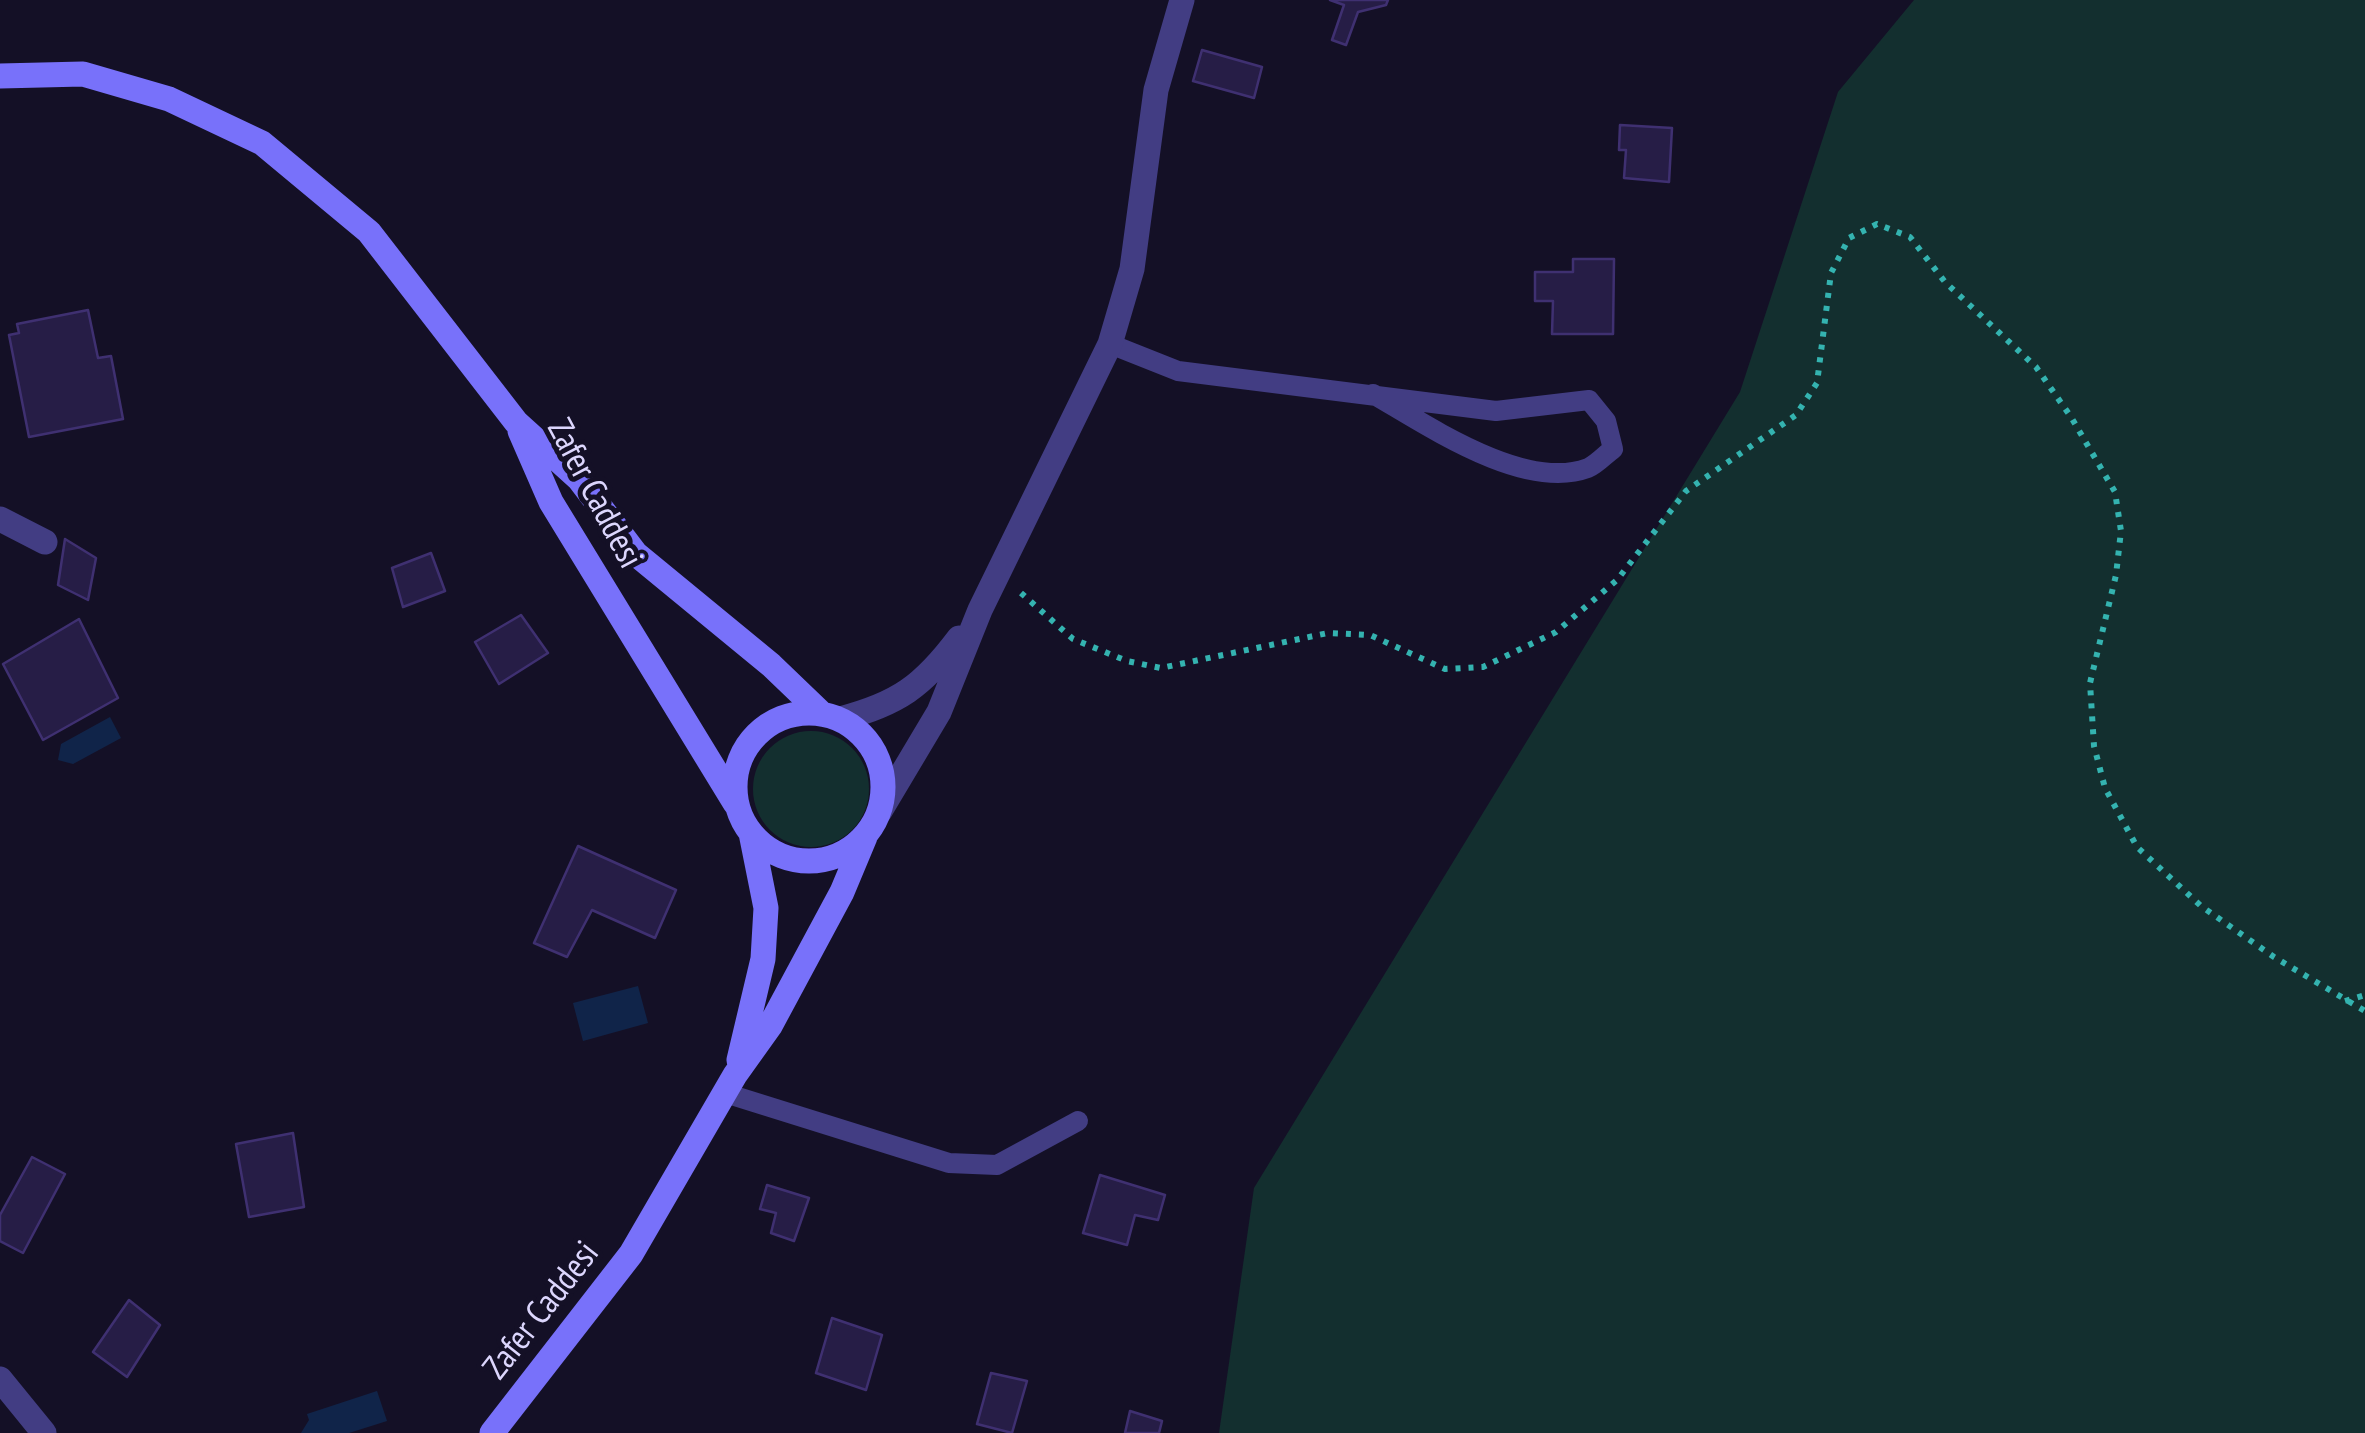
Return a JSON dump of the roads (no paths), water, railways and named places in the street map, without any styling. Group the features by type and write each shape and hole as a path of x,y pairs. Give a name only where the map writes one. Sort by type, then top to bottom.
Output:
{"street":[{"path":"737,806 735,780 750,742 772,722 803,713 830,716 880,709 913,690 932,672 980,610 1110,344 1132,269 1156,90 1182,0"},
{"path":"0,76 83,74 169,99 262,143 369,232 516,422"},
{"name":"Zafer Caddesi","path":"516,422 579,479 636,554 830,716 856,729 876,753 884,781 880,811"},
{"name":"Zafer Caddesi","path":"516,422 552,502 751,834 766,908 763,958 730,1084"},
{"path":"0,519 45,542"},
{"name":"Zafer Caddesi","path":"492,1433 631,1254 730,1084 770,1026 808,958 865,838 939,712 980,610"},
{"path":"751,834 784,857 803,861 836,856 865,838"},
{"path":"0,1379 44,1433"}],"lane":[{"path":"1110,344 1178,371 1372,394 1496,411 1589,400 1606,421 1613,449 1588,468 1529,472 1466,447 1372,394"},
{"path":"730,1084 949,1162 997,1164 1078,1120"}],"water":[{"path":"110,717 121,738 73,764 58,760 61,744"},
{"path":"638,986 648,1023 583,1041 573,1003"},
{"path":"377,1391 387,1421 349,1433 301,1433 309,1420 307,1414"}]}
